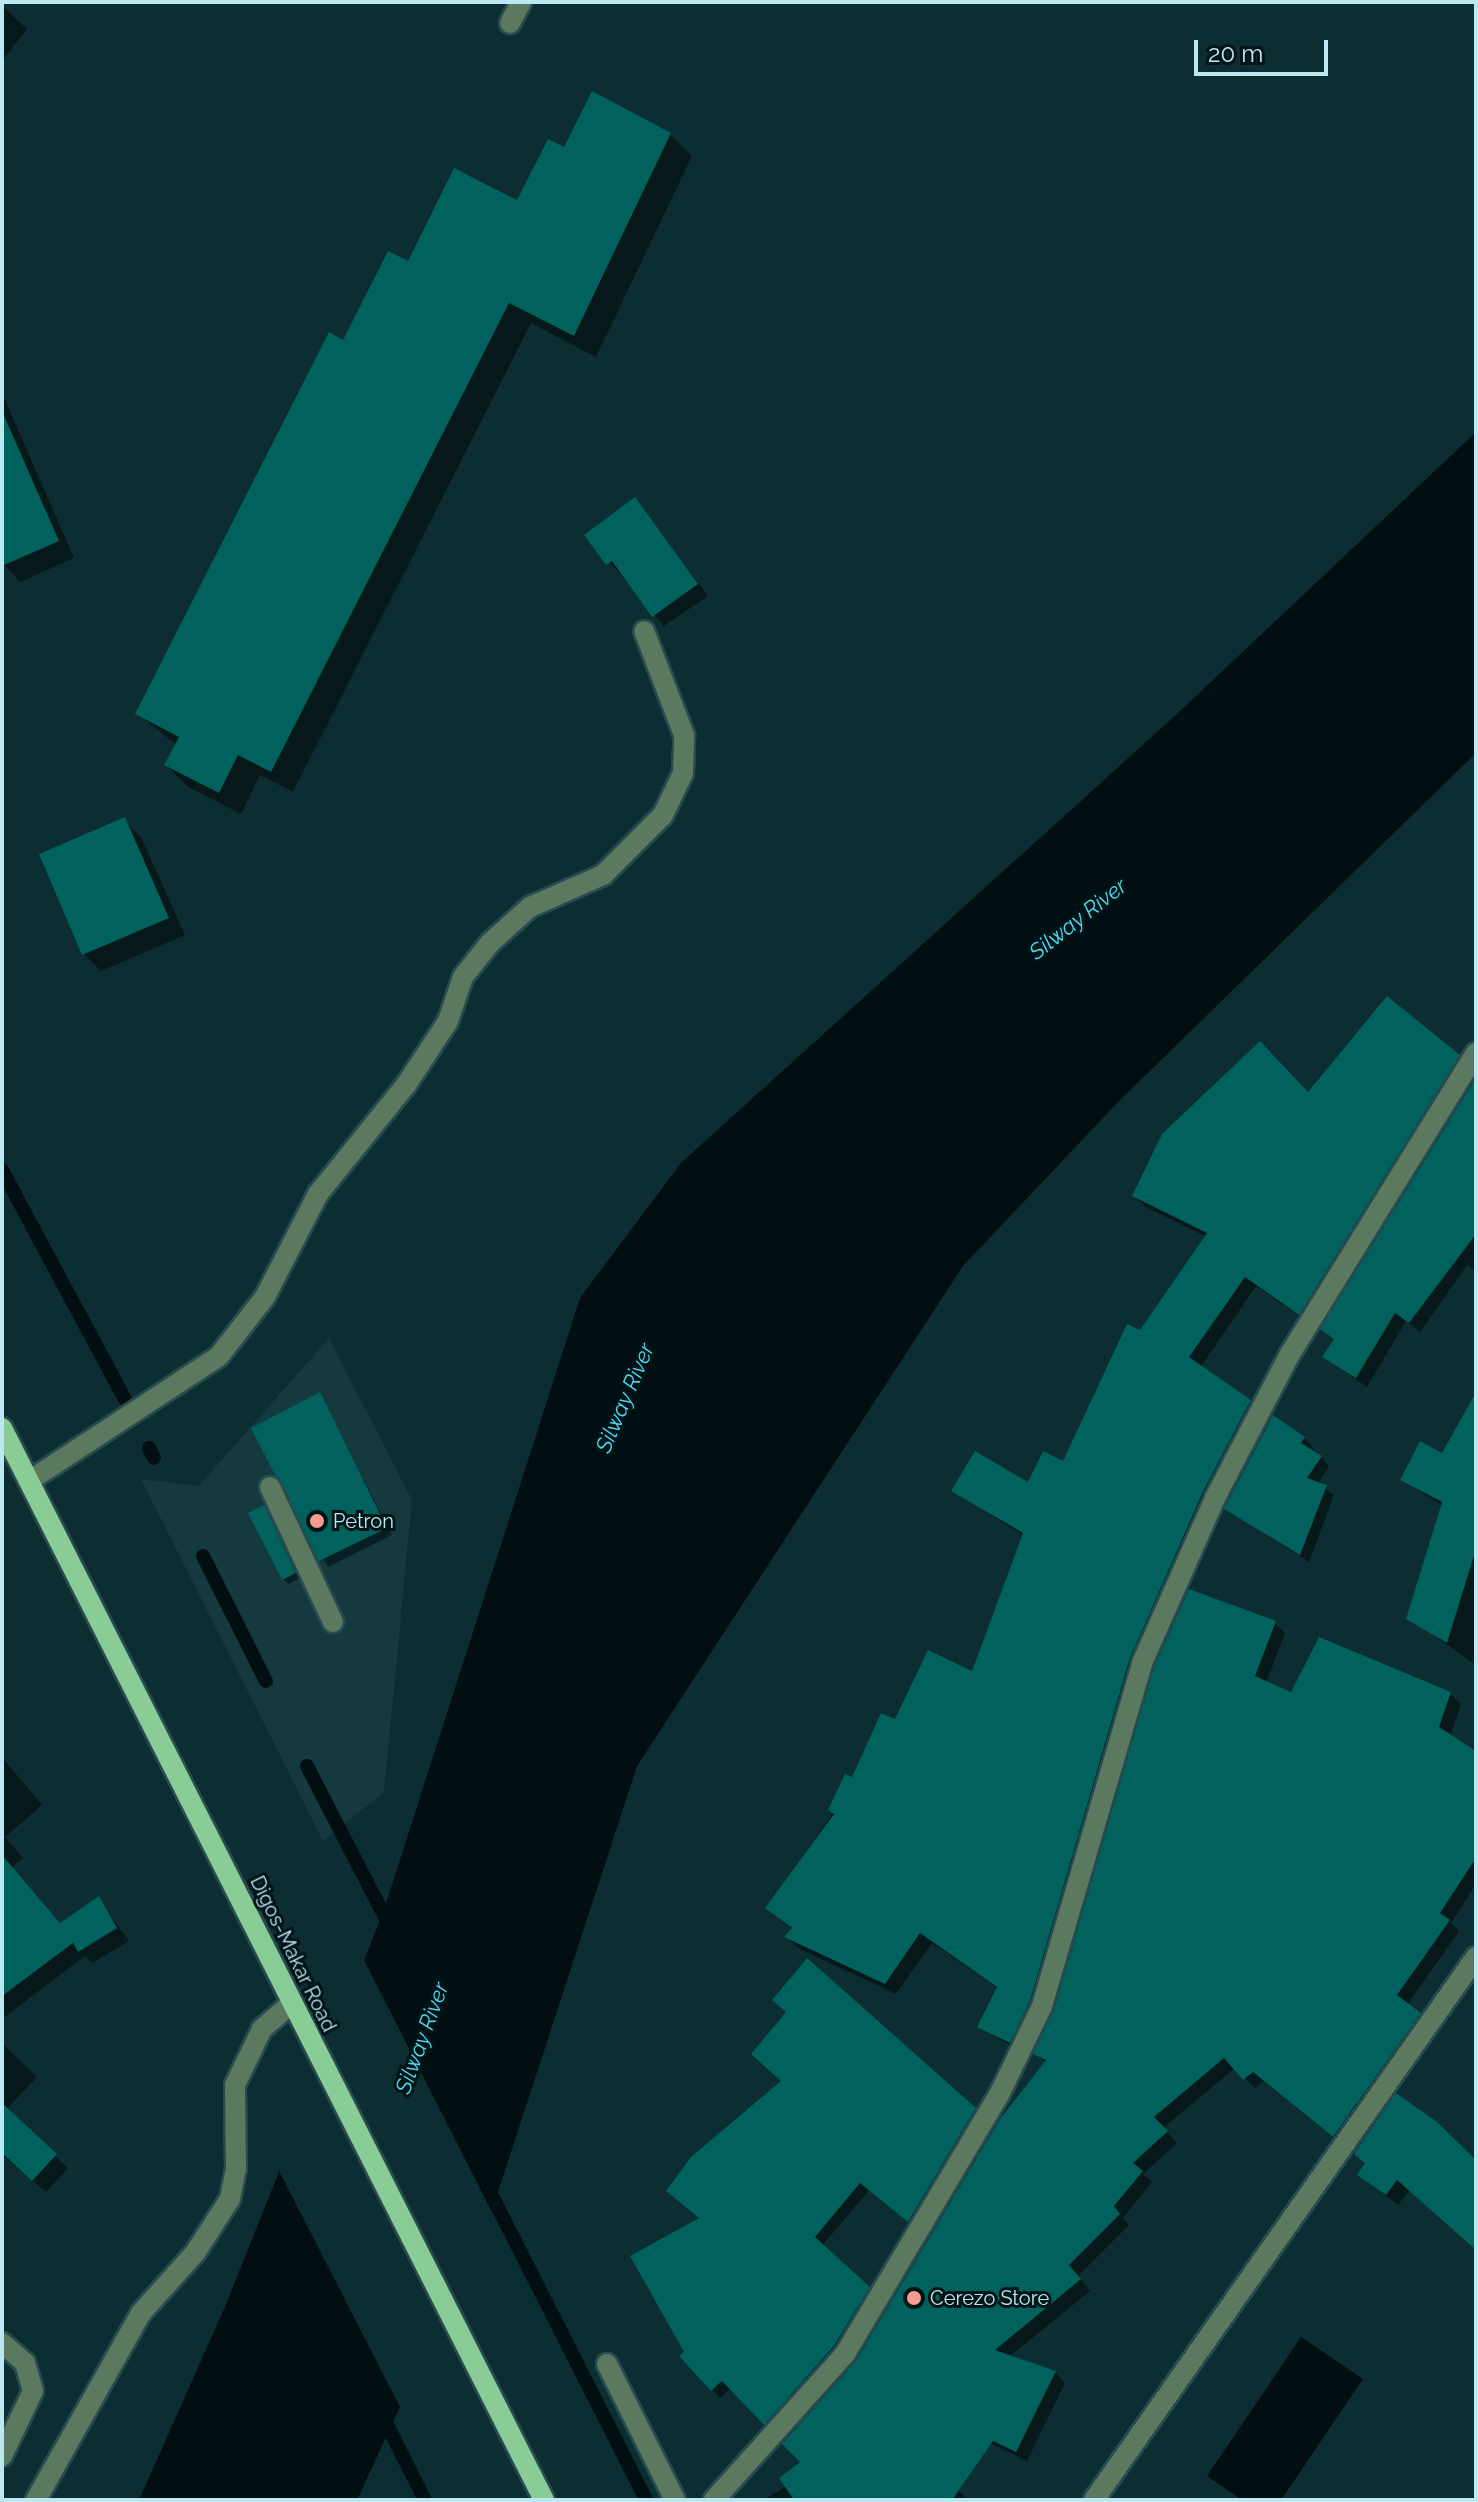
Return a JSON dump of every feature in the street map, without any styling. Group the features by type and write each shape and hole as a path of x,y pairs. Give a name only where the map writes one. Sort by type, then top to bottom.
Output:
{"main road":[{"name":"Digos-Makar Road","path":"2,1428 306,2035 544,2500"}],"street":[{"path":"510,23 521,2"},
{"path":"29,1481 219,1356 265,1297 318,1194 406,1085 448,1021 463,977 490,943 530,907 603,875 663,815 683,773 684,735 644,631"},
{"path":"714,2500 845,2354 999,2095 1042,2006 1142,1663 1215,1498 1290,1354 1476,1053"},
{"path":"270,1487 333,1622"},
{"path":"1094,2500 1476,1957"},
{"path":"36,2500 141,2313 195,2253 230,2199 236,2169 235,2085 262,2029 291,2004"},
{"path":"2,2343 25,2363 33,2391 2,2456"},
{"path":"607,2364 675,2500"}],"shaded area":[{"path":"329,1338 412,1500 384,1792 323,1841 141,1479 199,1486"}],"water":[{"name":"Silway River","path":"1476,432 1476,753 1118,1102 963,1266 637,1766 495,2201 357,2500 139,2500 224,2309 383,1913 580,1298 681,1163 1178,713"},
{"path":"1301,2337 1363,2379 1281,2500 1242,2500 1207,2476"}],"pier":[{"path":"362,1956 493,2214 402,2411 277,2167"}],"building":[{"path":"592,91 671,133 574,336 509,303 271,772 238,755 219,793 164,765 179,737 135,714 329,332 343,340 388,251 408,261 454,168 517,200 548,139 564,147"},
{"path":"2,411 59,541 2,566"},
{"path":"635,497 698,584 652,617 612,561 606,565 584,535"},
{"path":"125,817 169,918 82,955 39,854"},
{"path":"1387,996 1460,1055 1299,1315 1245,1277 1189,1357 1251,1400 1203,1492 1130,1658 1030,2001 1010,2043 977,2027 997,1987 920,1933 885,1984 784,1937 792,1928 765,1908 834,1814 828,1810 845,1774 852,1777 881,1713 895,1719 928,1650 972,1671 1023,1533 951,1491 975,1451 1028,1482 1043,1451 1063,1461 1127,1324 1140,1330 1207,1233 1132,1196 1162,1134 1260,1041 1308,1092"},
{"path":"1476,1078 1476,1234 1409,1323 1395,1313 1356,1378 1322,1357 1334,1339 1320,1329"},
{"path":"320,1392 387,1528 319,1561 251,1428"},
{"path":"1476,1392 1476,1549 1447,1643 1406,1619 1442,1502 1400,1480 1420,1441 1442,1453"},
{"path":"1273,1415 1305,1437 1301,1443 1322,1456 1307,1478 1327,1485 1300,1555 1224,1509"},
{"path":"264,1505 296,1573 282,1580 248,1513"},
{"path":"1189,1589 1276,1621 1255,1676 1291,1692 1319,1637 1451,1692 1439,1727 1476,1751 1476,1858 1440,1913 1450,1920 1397,1995 1421,2013 1333,2137 1253,2072 1243,2080 1224,2058 1154,2117 1168,2131 1133,2163 1143,2171 1114,2206 1120,2214 1069,2265 1081,2279 995,2350 1056,2371 1016,2452 993,2441 952,2500 794,2500 779,2478 800,2462 782,2444 856,2361 1000,2119 1046,2060 1033,2054 1054,2010 1154,1667"},
{"path":"2,1855 60,1923 99,1896 117,1928 78,1952 73,1943 2,1996"},
{"path":"807,1958 976,2108 908,2222 860,2183 815,2237 870,2287 834,2346 764,2425 722,2381 711,2391 679,2356 684,2352 630,2256 699,2218 666,2191 691,2157 781,2081 751,2054 786,2012 772,2000"},
{"path":"1396,2093 1437,2122 1476,2160 1476,2250 1397,2180 1386,2195 1357,2175 1365,2163 1354,2154"},
{"path":"2,2103 57,2154 32,2181 2,2153"}],"waterway":[{"path":"2,1170 124,1398"},
{"path":"149,1448 154,1458"},
{"path":"203,1556 266,1681"},
{"path":"307,1766 391,1929"},
{"path":"487,2186 646,2500"},
{"path":"382,2415 425,2500"}],"place":[{"name":"Petron","path":"317,1521"},
{"name":"Cerezo Store","path":"914,2298"}]}
